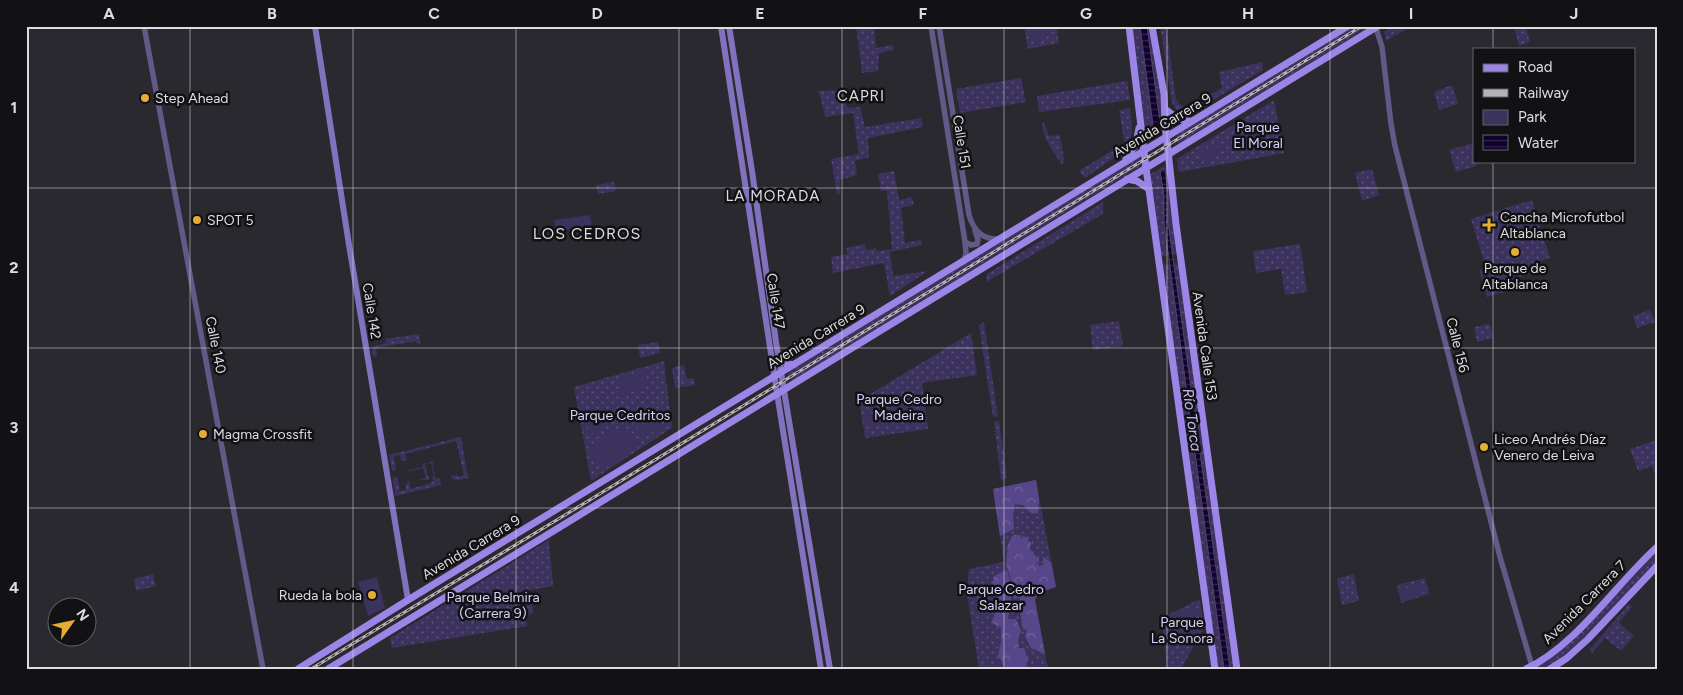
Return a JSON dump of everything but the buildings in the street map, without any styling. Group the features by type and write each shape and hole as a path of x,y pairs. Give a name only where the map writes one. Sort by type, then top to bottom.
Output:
{"main road":[{"name":"Calle 142","path":"315,26 408,600"},
{"name":"Calle 147","path":"721,26 778,374 784,389 830,669"},
{"name":"Calle 147","path":"729,26 779,358 777,394 821,669"},
{"path":"1129,26 1146,168 1215,669"},
{"name":"Avenida Calle 153","path":"1152,26 1164,94 1167,155 1237,669"},
{"name":"Avenida Carrera 9","path":"298,669 1348,26"},
{"name":"Avenida Carrera 9","path":"328,669 1377,27"},
{"path":"1165,109 1178,119 1191,121"},
{"path":"1122,164 1136,144 1140,112"},
{"path":"1127,179 1137,181 1149,189"},
{"path":"779,358 783,362 793,365"},
{"name":"Avenida Carrera 7","path":"1530,668 1565,642 1657,547"},
{"name":"Avenida Carrera 7","path":"1550,669 1580,647 1657,566"}],"street":[{"name":"Calle 140","path":"144,26 263,669"},
{"name":"Calle 151","path":"931,26 965,242 966,253 964,262"},
{"name":"Calle 151","path":"940,26 967,206 978,242 974,246 965,242"},
{"name":"Calle 156","path":"1377,27 1382,44 1391,124 1400,163 1530,668"},
{"path":"973,226 984,237 1001,239"}],"green space":[{"path":"856,26 874,26 876,48 893,45 894,50 879,53 878,71 862,73"},
{"path":"1024,26 1056,26 1059,43 1028,49"},
{"path":"1039,26 1051,26 1054,31 1036,43 1029,33"},
{"path":"1132,26 1149,26 1161,94 1162,129 1146,140"},
{"path":"1160,26 1166,26 1176,99 1184,107 1189,107 1222,88 1219,72 1262,62 1263,70 1193,112 1180,112 1172,102"},
{"path":"1354,26 1370,26 1178,144 1177,134"},
{"path":"1393,26 1411,26 1386,41 1384,32"},
{"path":"1514,26 1526,26 1530,42 1519,46"},
{"path":"1021,78 1026,102 960,113 956,89"},
{"path":"1127,81 1130,100 1039,112 1037,96"},
{"path":"1452,85 1458,104 1439,110 1434,92"},
{"path":"844,90 847,108 860,107 865,127 921,118 923,127 868,138 869,157 855,161 857,175 840,180 840,194 837,194 831,159 859,154 853,113 825,117 820,95 817,91"},
{"name":"Parque El Moral","path":"1274,100 1284,153 1179,172 1177,159"},
{"path":"1130,108 1132,134 1127,149 1085,178 1079,171 1113,150 1112,148 1125,146 1119,110"},
{"path":"1044,122 1049,136 1060,135 1064,160 1062,165 1044,135 1042,124"},
{"path":"1473,143 1473,162 1478,162 1476,166 1456,172 1449,150"},
{"path":"1216,144 1221,153 1206,162 1201,153"},
{"path":"1140,158 1142,165 795,379 791,380 787,377 789,372 1135,159"},
{"path":"1166,165 1176,254 1161,257 1149,175"},
{"path":"1372,169 1379,195 1362,201 1355,173"},
{"path":"894,171 899,200 912,197 914,205 901,208 905,243 921,240 922,245 890,252 893,276 928,271 890,296 884,263 833,273 831,257 847,254 846,248 865,244 866,250 876,248 877,251 892,249 887,191 881,191 878,174"},
{"path":"614,182 616,191 598,194 596,185"},
{"path":"1532,200 1550,258 1530,264 1533,273 1512,280 1514,289 1487,297 1479,270 1486,268 1471,219"},
{"path":"1103,202 1103,214 986,282 987,274"},
{"path":"590,215 592,227 556,231 554,220"},
{"path":"1300,244 1307,292 1285,295 1281,269 1256,273 1253,251"},
{"path":"1179,263 1235,669 1218,669 1197,522 1163,265"},
{"path":"1650,310 1655,322 1637,328 1633,316"},
{"path":"1119,321 1123,346 1093,350 1090,325"},
{"path":"984,322 998,416 993,417 979,325"},
{"path":"1490,324 1493,338 1477,342 1474,327"},
{"name":"Parque Cedro Madeira","path":"971,333 977,375 922,383 928,429 865,438 860,406 862,399"},
{"path":"419,334 421,344 417,344 416,341 376,348 377,356 373,357 372,347 386,343 385,339"},
{"path":"658,342 660,353 640,358 638,345"},
{"name":"Parque Cedritos","path":"664,361 672,428 591,481 574,387"},
{"path":"684,365 687,379 694,378 695,385 675,388 672,368"},
{"path":"644,371 648,386 622,394 617,379"},
{"path":"909,398 916,410 895,423 888,412"},
{"path":"606,408 614,420 591,434 584,421"},
{"path":"885,413 886,423 866,426 865,415"},
{"path":"656,418 661,428 642,437 637,427"},
{"path":"994,421 999,421 1007,478 1001,480"},
{"path":"624,425 638,447 602,470 588,448"},
{"path":"461,437 468,478 455,481 451,476 456,475 455,471 458,477 464,475 456,441 405,454 407,461 401,461 400,455 394,456 396,470 392,471 389,455"},
{"path":"1657,440 1657,480 1652,466 1638,471 1630,449"},
{"path":"434,461 432,463 436,479 440,478 441,485 395,496 393,478 397,477 400,491 406,490 405,484 408,484 407,482 411,481 409,483 411,489 433,482 432,477 434,476 431,463 425,464 429,480 418,480 426,478 423,468 410,471 410,474 408,468 410,470 423,467 422,464"},
{"name":"Parque Cedro Salazar","path":"1036,480 1056,587 1038,593 1035,600 1048,669 979,669 967,594 969,569 1004,562 993,489"},
{"path":"1036,480 1039,499 1038,513 1031,513 1023,505 1015,504 1013,515 1014,529 1000,536 993,489"},
{"path":"1020,535 1022,539 1023,536 1028,538 1029,542 1031,542 1030,549 1036,557 1039,557 1039,563 1036,563 1040,566 1045,563 1043,557 1051,562 1056,587 1038,593 1035,600 1045,654 1031,648 1025,636 1027,630 1023,629 1019,604 1020,598 1017,596 1014,600 1014,590 1006,564 1008,545 1012,536"},
{"name":"Parque Belmira (Carrera 9)","path":"549,540 553,586 518,592 520,604 532,602 533,612 526,617 527,626 392,648 390,638"},
{"path":"1657,552 1657,561 1574,648 1545,669 1536,669 1536,667"},
{"path":"1007,570 1010,581 1004,589 1011,596 1007,619 1016,619 1021,631 1018,640 1019,648 1024,648 1028,660 1025,669 1004,669 1002,661 998,656 1001,643 1001,627 995,625 992,621 995,613 994,602 998,597 991,591 994,576"},
{"path":"153,574 156,586 136,591 134,579"},
{"path":"1354,574 1359,601 1342,605 1337,579"},
{"name":"Rueda la bola","path":"377,577 385,608 368,616 358,582"},
{"path":"1425,578 1429,594 1401,603 1397,585"},
{"path":"1419,584 1423,594 1402,602 1399,591"},
{"path":"509,586 514,598 492,607 487,595"},
{"name":"Parque La Sonora","path":"1200,599 1204,628 1181,669 1167,669 1162,618"},
{"path":"1629,604 1632,607 1619,623 1634,636 1621,651 1605,638 1592,653 1589,650"},
{"path":"1191,607 1197,618 1179,628 1173,617"},
{"path":"1196,623 1200,631 1184,639 1180,631"}],"water":[{"path":"1140,26 1147,26 1161,130 1154,133"},
{"name":"Río Torca","path":"1165,169 1168,194 1168,222 1230,669 1224,669 1164,222 1164,195 1160,171"}],"railway":[{"path":"311,669 1362,26"}],"place":[{"name":"Step Ahead","path":"145,98"},
{"name":"SPOT 5","path":"197,220"},
{"name":"Cancha Microfutbol Altablanca","path":"1489,225"},
{"name":"Parque de Altablanca","path":"1515,252"},
{"name":"Magma Crossfit","path":"203,434"},
{"name":"Liceo Andrés Díaz Venero de Leiva","path":"1484,447"},
{"name":"Rueda la bola","path":"372,595"}],"district":[{"name":"CAPRI","path":"861,96"},
{"name":"LA MORADA","path":"773,196"},
{"name":"LOS CEDROS","path":"587,233"}]}
